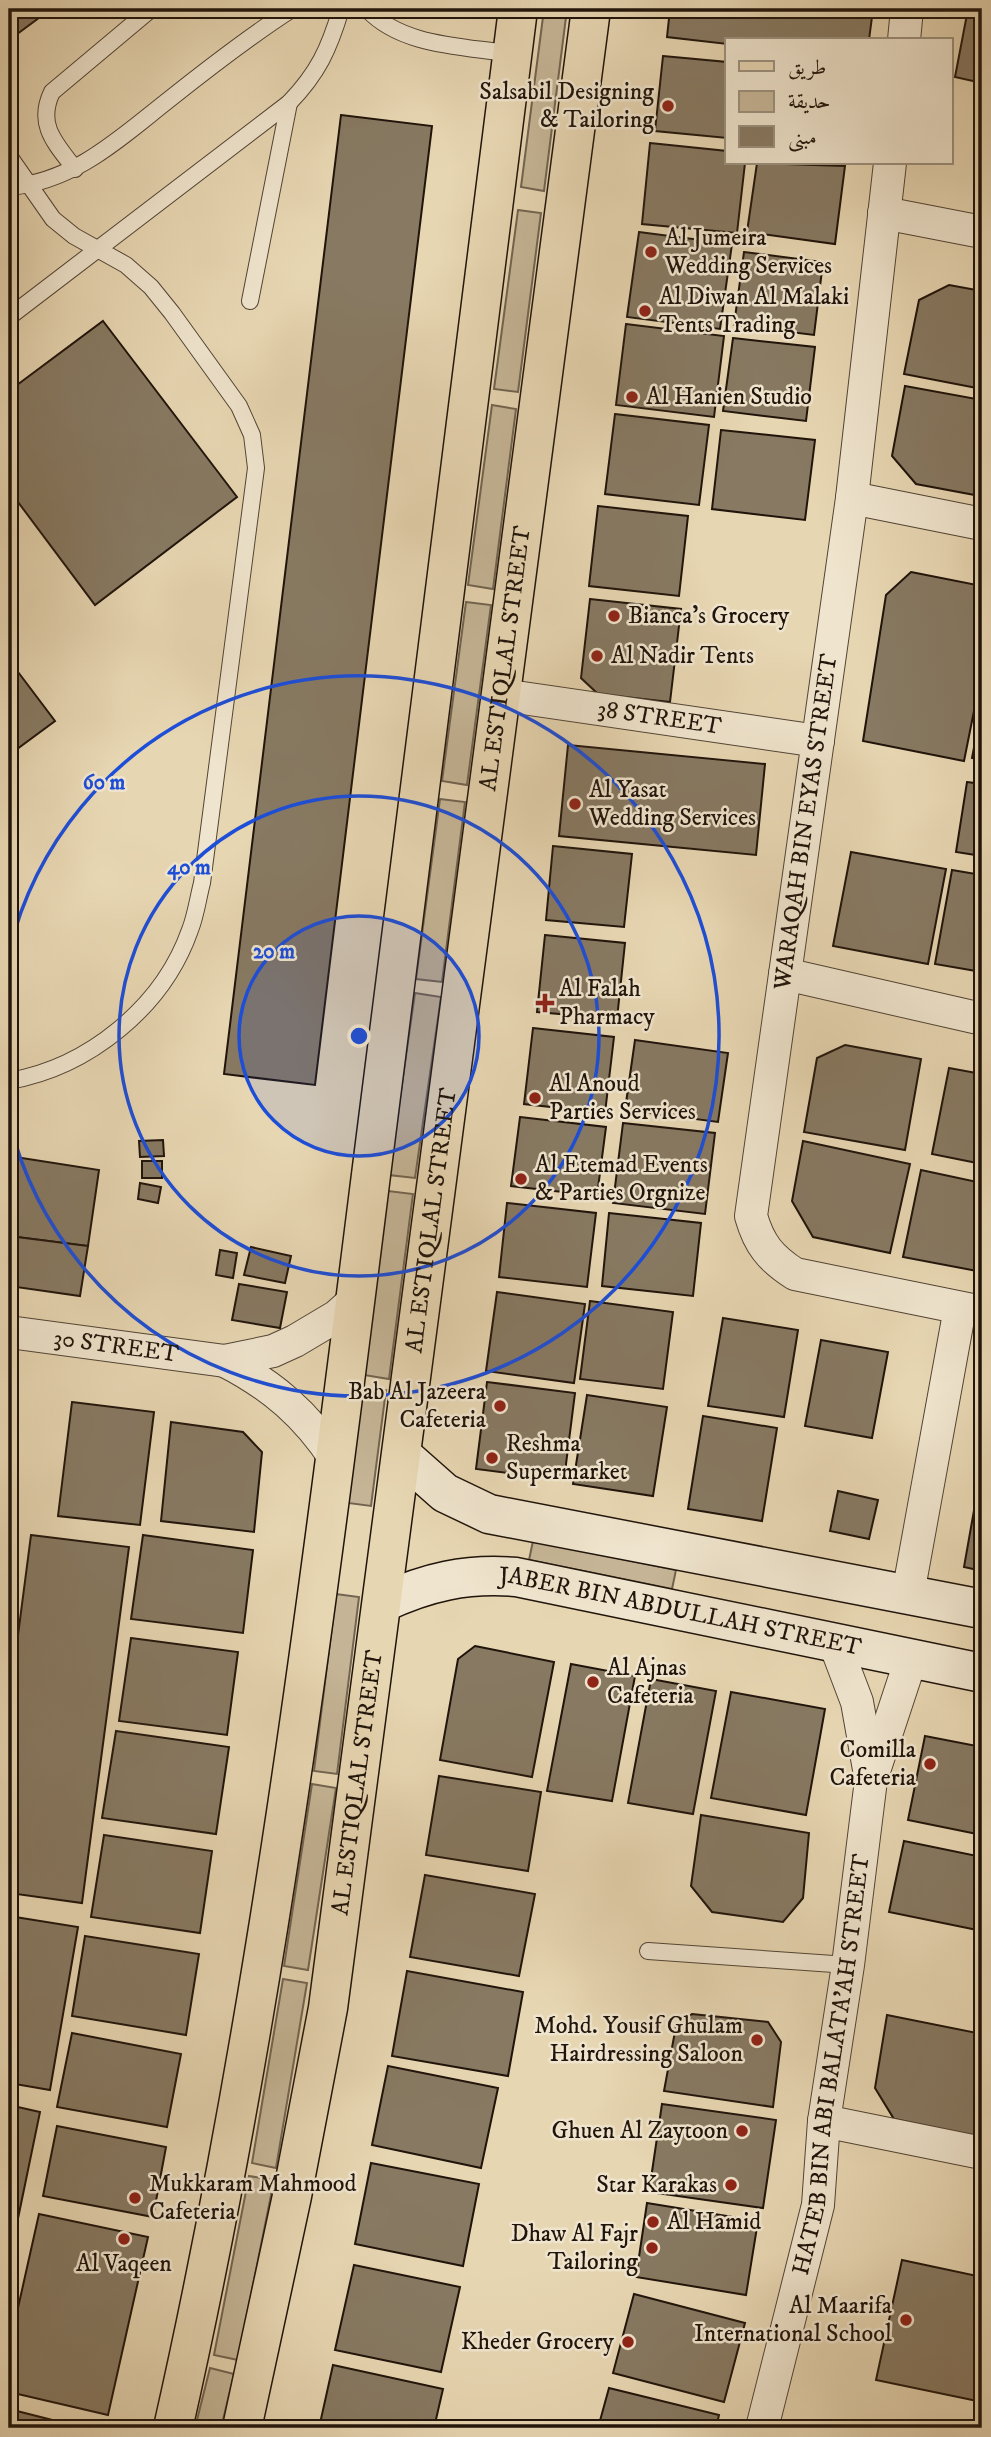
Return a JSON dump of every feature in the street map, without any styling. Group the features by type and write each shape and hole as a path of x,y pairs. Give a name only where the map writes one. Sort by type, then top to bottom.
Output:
{"main road":[{"path":"173,2428 218,2211 268,1942 310,1659 518,9"},
{"name":"AL ESTIQLAL STREET","path":"242,2428 292,2196 328,2008 591,9"}],"street":[{"path":"904,38 907,9"},
{"name":"WARAQAH BIN EYAS STREET","path":"890,164 852,498 751,1216 758,1240 774,1261 795,1274 971,1310"},
{"path":"884,213 982,232"},
{"path":"852,498 982,524"},
{"name":"38 STREET","path":"502,695 818,741"},
{"path":"785,974 982,1019"},
{"name":"30 STREET","path":"9,1332 225,1361 273,1350 295,1341 327,1323 355,1300"},
{"path":"908,1594 971,1310"},
{"name":"30 STREET","path":"225,1361 269,1386 288,1402 322,1439 336,1460"},
{"path":"402,1455 445,1493 489,1514 982,1609"},
{"name":"JABER BIN ABDULLAH STREET","path":"382,1603 413,1588 446,1578 492,1575 516,1577 982,1673"},
{"path":"755,1627 752,1621 754,1606 769,1591 858,1585"},
{"name":"HATEB BIN ABI BALATA'AH STREET","path":"835,1644 857,1702 871,1780"},
{"name":"HATEB BIN ABI BALATA'AH STREET","path":"762,2428 818,2205 824,2121 848,1965 871,1780 911,1659"},
{"path":"824,2121 982,2153"}],"lane":[{"path":"75,170 50,137 45,122 45,106 52,92 151,9"},
{"path":"9,187 32,186 75,170 248,38 292,9"},
{"path":"9,317 289,103 317,71 327,53 341,9"},
{"path":"367,9 384,23 414,37 513,54"},
{"path":"250,301 289,103"},
{"path":"9,156 32,186 37,199 54,219 74,236 100,248 126,265 151,287 239,406 252,435 256,468 202,883 190,930 169,973 139,1012 102,1043 59,1067 9,1081"},
{"path":"648,1951 848,1965"}],"green space":[{"path":"544,9 567,9 544,191 521,187"},
{"path":"518,210 541,213 518,392 494,389"},
{"path":"492,405 516,409 493,589 468,585"},
{"path":"466,602 491,605 467,785 442,781"},
{"path":"440,799 465,802 442,982 416,979"},
{"path":"415,993 441,997 415,1178 389,1175"},
{"path":"388,1191 413,1194 389,1379 364,1375"},
{"path":"363,1387 386,1390 371,1506 348,1503"},
{"path":"533,1541 676,1570 672,1589 529,1560"},
{"path":"336,1594 359,1597 337,1774 314,1771"},
{"path":"312,1784 336,1788 308,1970 284,1966"},
{"path":"283,1979 307,1983 276,2168 252,2163"},
{"path":"249,2176 274,2180 238,2360 214,2355"},
{"path":"210,2368 234,2374 221,2428 195,2428"}],"building":[{"path":"9,9 51,9 9,40"},
{"path":"670,9 873,9 869,38 725,38 725,44 667,37"},
{"path":"968,9 982,9 982,83 955,77"},
{"path":"663,56 725,62 725,138 655,131"},
{"path":"341,115 432,126 315,1085 224,1074"},
{"path":"650,143 725,151 725,164 745,164 737,233 642,224"},
{"path":"757,164 845,166 835,244 747,232"},
{"path":"639,232 732,244 720,329 627,317"},
{"path":"744,252 823,262 814,335 734,325"},
{"path":"949,285 982,291 982,389 904,374 919,300"},
{"path":"103,321 237,497 95,605 9,490 9,391"},
{"path":"626,324 724,336 714,417 616,405"},
{"path":"733,338 815,347 806,421 723,411"},
{"path":"905,386 982,400 980,496 916,484 892,456"},
{"path":"615,414 709,425 699,505 605,494"},
{"path":"721,430 815,440 805,520 712,509"},
{"path":"598,506 688,516 679,596 589,586"},
{"path":"911,572 982,586 982,671 964,761 863,741 886,595"},
{"path":"590,599 681,609 670,702 598,694 581,678"},
{"path":"9,660 55,721 9,755"},
{"path":"982,705 982,760 972,758"},
{"path":"568,745 765,764 756,855 559,836"},
{"path":"967,782 982,784 982,856 956,852"},
{"path":"553,846 632,854 624,927 546,920"},
{"path":"851,852 946,869 928,964 833,946"},
{"path":"952,870 982,875 982,972 935,964"},
{"path":"545,935 625,943 617,1019 537,1012"},
{"path":"533,1028 614,1037 605,1113 524,1104"},
{"path":"635,1040 728,1053 718,1122 625,1110"},
{"path":"845,1045 921,1059 905,1150 804,1132 817,1058"},
{"path":"949,1068 982,1074 982,1164 932,1154"},
{"path":"520,1117 606,1127 597,1196 511,1186"},
{"path":"623,1123 715,1133 705,1214 613,1203"},
{"path":"163,1140 164,1156 140,1157 139,1141"},
{"path":"803,1141 910,1164 890,1253 813,1237 792,1201"},
{"path":"9,1156 99,1170 88,1246 9,1236"},
{"path":"142,1161 162,1161 162,1178 142,1178"},
{"path":"921,1170 982,1183 982,1243 977,1271 903,1257"},
{"path":"140,1183 161,1187 158,1203 138,1199"},
{"path":"507,1203 596,1213 587,1287 499,1277"},
{"path":"609,1213 701,1223 693,1296 602,1286"},
{"path":"9,1236 88,1246 80,1296 9,1286"},
{"path":"251,1247 291,1256 285,1283 244,1275"},
{"path":"220,1250 237,1253 233,1278 216,1275"},
{"path":"239,1284 287,1292 280,1328 232,1320"},
{"path":"497,1292 585,1304 574,1383 486,1371"},
{"path":"590,1301 673,1312 663,1389 580,1379"},
{"path":"723,1318 798,1330 784,1417 708,1406"},
{"path":"821,1340 888,1352 872,1438 805,1426"},
{"path":"487,1382 575,1393 564,1480 476,1469"},
{"path":"587,1395 667,1407 653,1496 573,1484"},
{"path":"72,1402 154,1412 140,1525 58,1516"},
{"path":"703,1416 777,1428 762,1521 688,1509"},
{"path":"171,1422 243,1432 262,1452 254,1532 161,1521"},
{"path":"979,1482 982,1483 982,1571 964,1567"},
{"path":"838,1491 878,1500 869,1539 830,1531"},
{"path":"31,1535 129,1547 82,1903 9,1893 9,1704"},
{"path":"143,1535 253,1550 243,1633 131,1619"},
{"path":"131,1638 238,1652 227,1735 119,1721"},
{"path":"475,1646 554,1662 532,1777 440,1760 458,1659"},
{"path":"571,1664 635,1676 612,1801 547,1791"},
{"path":"651,1679 716,1691 693,1814 628,1803"},
{"path":"731,1692 825,1709 806,1815 711,1798"},
{"path":"116,1731 229,1747 216,1834 102,1818"},
{"path":"925,1736 982,1747 982,1835 908,1820"},
{"path":"439,1776 541,1792 528,1871 426,1855"},
{"path":"701,1815 809,1833 803,1898 783,1922 712,1912 691,1886"},
{"path":"104,1835 212,1851 200,1933 91,1917"},
{"path":"904,1841 982,1857 982,1931 889,1912"},
{"path":"425,1875 535,1894 519,1976 410,1957"},
{"path":"9,1916 78,1927 50,2090 9,2083"},
{"path":"85,1936 199,1954 186,2035 72,2016"},
{"path":"407,1971 523,1992 508,2076 392,2056"},
{"path":"692,2014 768,2022 781,2042 773,2107 664,2091 676,2026"},
{"path":"887,2015 982,2034 982,2138 894,2119 875,2088"},
{"path":"72,2033 181,2054 167,2127 57,2107"},
{"path":"388,2066 498,2088 481,2168 372,2145"},
{"path":"662,2104 776,2120 763,2208 649,2192"},
{"path":"9,2105 40,2112 9,2262"},
{"path":"57,2126 166,2147 153,2217 43,2196"},
{"path":"371,2163 479,2184 463,2266 355,2244"},
{"path":"647,2203 758,2221 746,2295 636,2277"},
{"path":"39,2214 148,2237 108,2415 9,2392 9,2348"},
{"path":"902,2260 982,2277 982,2402 876,2380"},
{"path":"354,2265 460,2287 441,2372 335,2350"},
{"path":"634,2294 745,2323 724,2402 613,2373"},
{"path":"333,2365 443,2389 434,2428 319,2428"},
{"path":"609,2388 719,2415 716,2428 598,2428"},
{"path":"9,2409 84,2428 9,2428"}],"place":[{"name":"Salsabil Designing & Tailoring","path":"668,106"},
{"name":"Al Jumeira Wedding Services","path":"651,252"},
{"name":"Al Diwan Al Malaki Tents Trading","path":"645,311"},
{"name":"Al Hanien Studio","path":"632,397"},
{"name":"Bianca's Grocery","path":"614,616"},
{"name":"Al Nadir Tents","path":"597,656"},
{"name":"Al Yasat Wedding Services","path":"575,804"},
{"name":"Al Falah Pharmacy","path":"545,1003"},
{"name":"Al Anoud Parties Services","path":"535,1098"},
{"name":"Al Etemad Events & Parties Orgnize","path":"521,1179"},
{"name":"Bab Al Jazeera Cafeteria","path":"500,1406"},
{"name":"Reshma Supermarket","path":"492,1458"},
{"name":"Al Ajnas Cafeteria","path":"593,1682"},
{"name":"Comilla Cafeteria","path":"930,1764"},
{"name":"Mohd. Yousif Ghulam Hairdressing Saloon","path":"757,2040"},
{"name":"Ghuen Al Zaytoon","path":"742,2131"},
{"name":"Star Karakas","path":"731,2185"},
{"name":"Mukkaram Mahmood Cafeteria","path":"135,2198"},
{"name":"Al Hamid","path":"653,2222"},
{"name":"Al Vaqeen","path":"124,2239"},
{"name":"Dhaw Al Fajr Tailoring","path":"652,2248"},
{"name":"Al Maarifa International School","path":"906,2320"},
{"name":"Kheder Grocery","path":"628,2342"}]}
